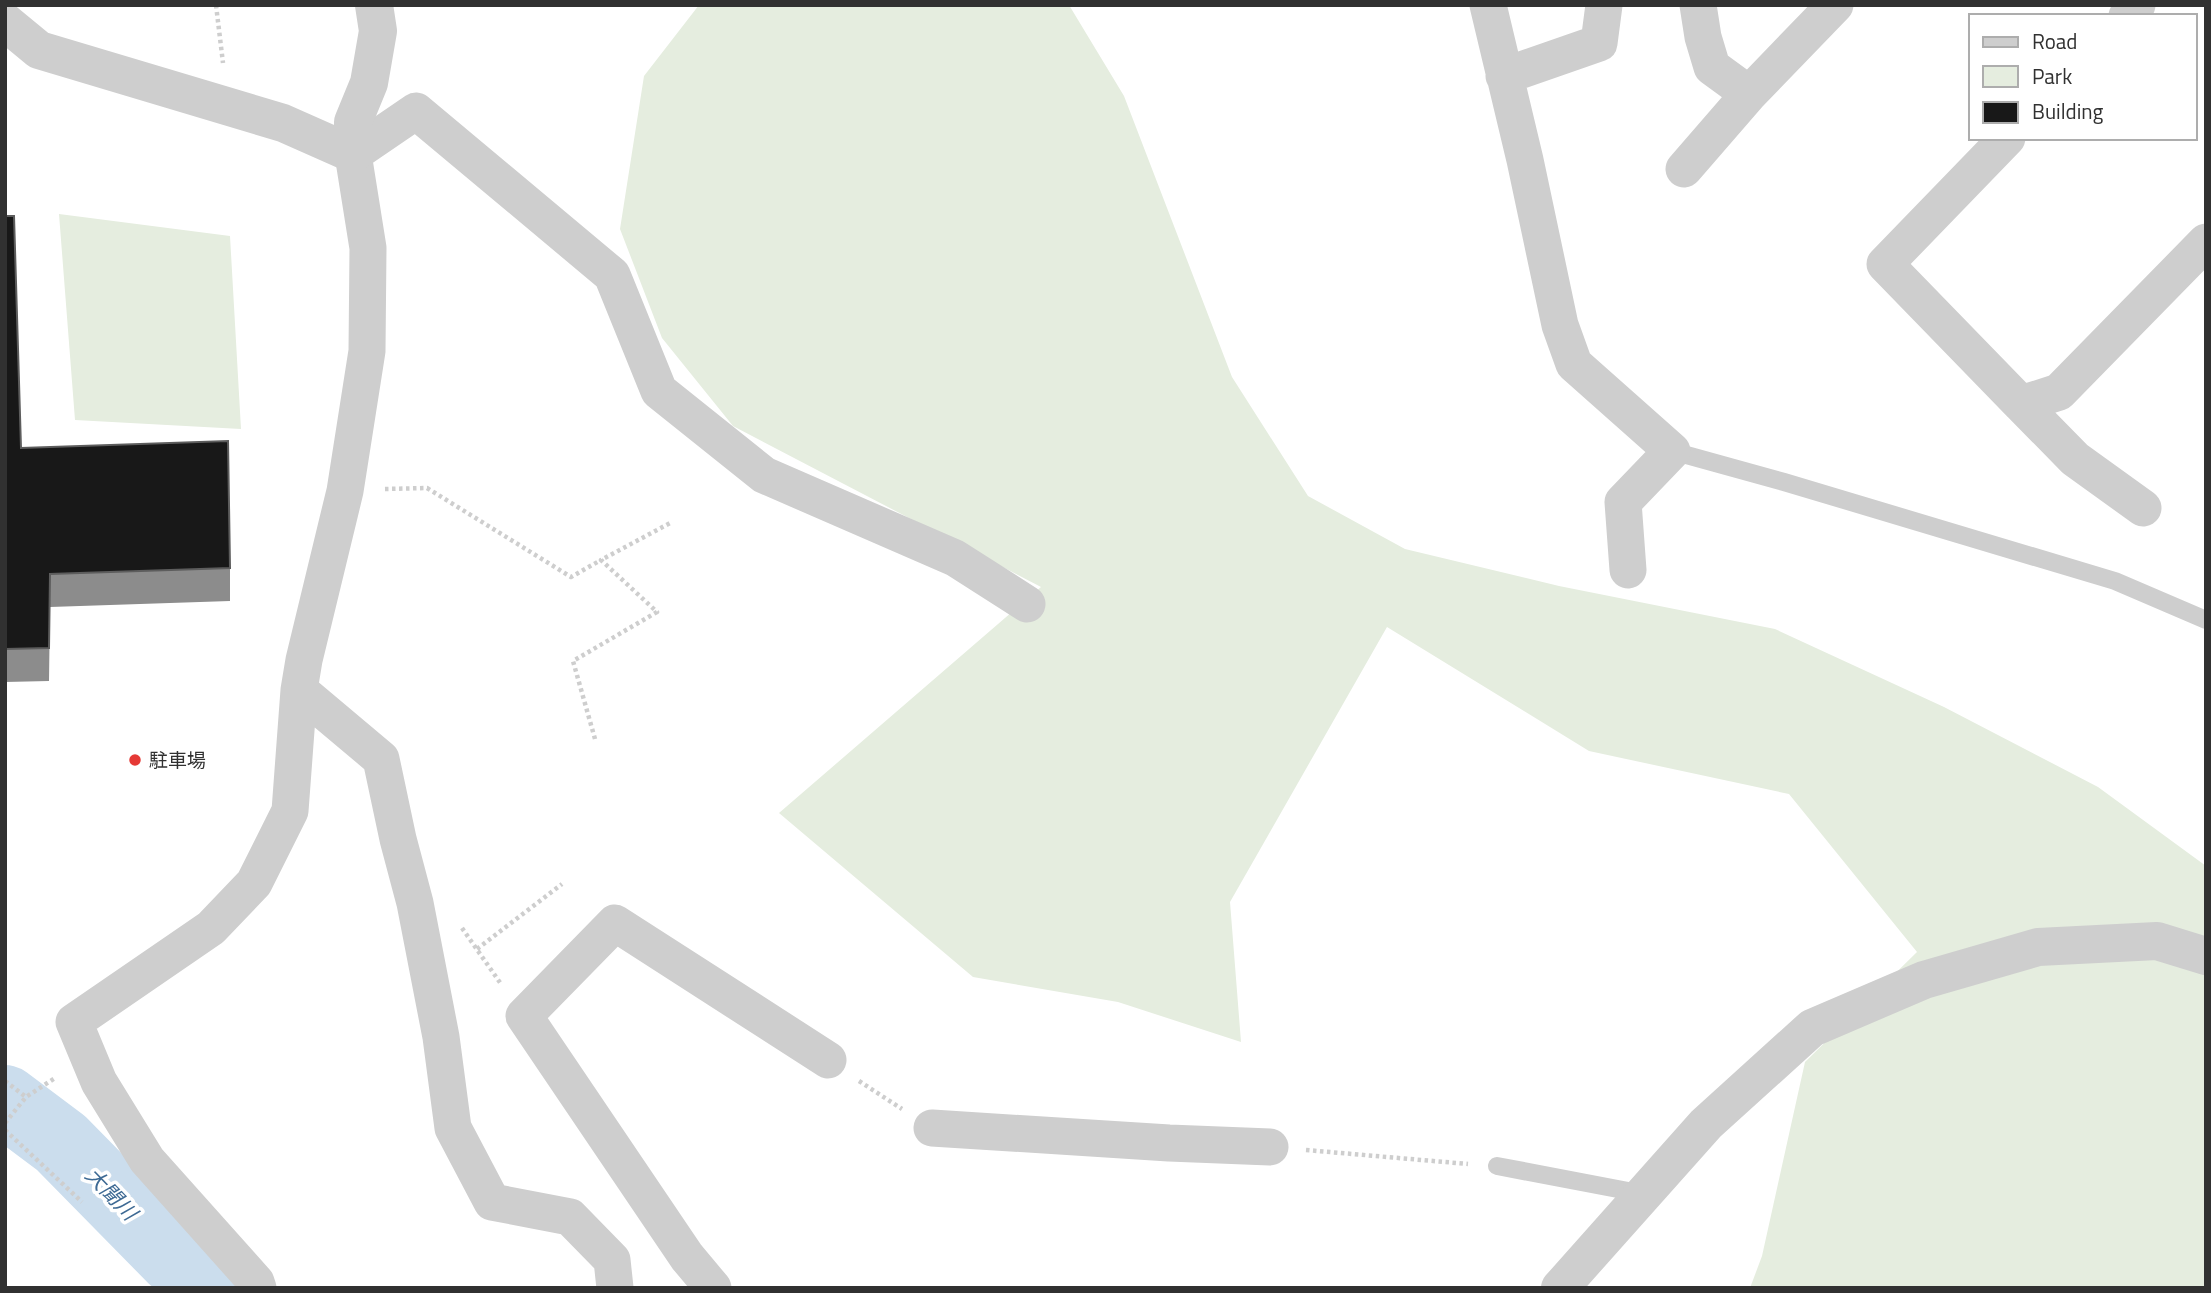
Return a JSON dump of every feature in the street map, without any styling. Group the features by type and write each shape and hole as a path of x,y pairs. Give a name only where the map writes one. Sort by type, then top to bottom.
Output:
{"street":[{"path":"258,1288 256,1282 147,1160 99,1082 74,1021 211,928 254,883 290,811 299,690 304,660 345,491 367,351 369,248 353,154 353,122 369,83 378,31 374,5"},
{"path":"1488,5 1560,325 1574,364 1672,451 1623,502 1628,569"},
{"path":"1504,76 1600,43 1604,5"},
{"path":"1698,5 1703,37 1713,66 1749,94"},
{"path":"1684,169 1749,94 1835,5"},
{"path":"5,22 39,50 283,122 353,154"},
{"path":"353,154 416,111 612,275 660,391 670,400 764,475 955,558 1027,604"},
{"path":"2005,140 1885,264 2075,459 2143,508"},
{"path":"2021,404 2059,392 2206,242"},
{"path":"299,690 381,759 441,1037 453,1128 492,1202 570,1217 612,1261 615,1288"},
{"path":"713,1288 687,1257 524,1016 615,923 828,1060"},
{"path":"1560,1288 1706,1124 1811,1028 1924,980 2038,947 2157,941 2206,956"},
{"path":"932,1128 1269,1147"}],"lane":[{"path":"1672,451 2115,581 2206,620"},
{"path":"1497,1166 1644,1194"}],"path":[{"path":"345,491 427,488 571,577 615,552"},
{"path":"601,560 672,522"},
{"path":"595,738 573,661 657,611 601,560"},
{"path":"477,949 562,884"},
{"path":"5,1081 26,1097 88,1057"},
{"path":"828,1060 932,1128"},
{"path":"5,1123 24,1100"},
{"path":"5,1130 82,1202"},
{"path":"1269,1147 1497,1166"}],"green space":[{"path":"699,5 1069,5 1124,96 1232,377 1308,496 1405,549 1559,586 1775,629 1944,707 2098,787 2206,866 2206,1288 1750,1288 1762,1256 1805,1062 1917,952 1789,794 1589,751 1387,627 1230,902 1241,1042 1118,1002 973,977 779,813 1041,587 733,426 662,338 620,229 644,76"},
{"path":"59,214 230,236 241,429 75,420"}],"building":[{"path":"5,216 14,216 21,448 228,441 230,568 50,574 49,648 5,649"}],"waterway":[{"name":"大聞川","path":"5,1101 61,1143 174,1258 216,1288"}],"place":[{"name":"駐車場","path":"135,760"}]}
